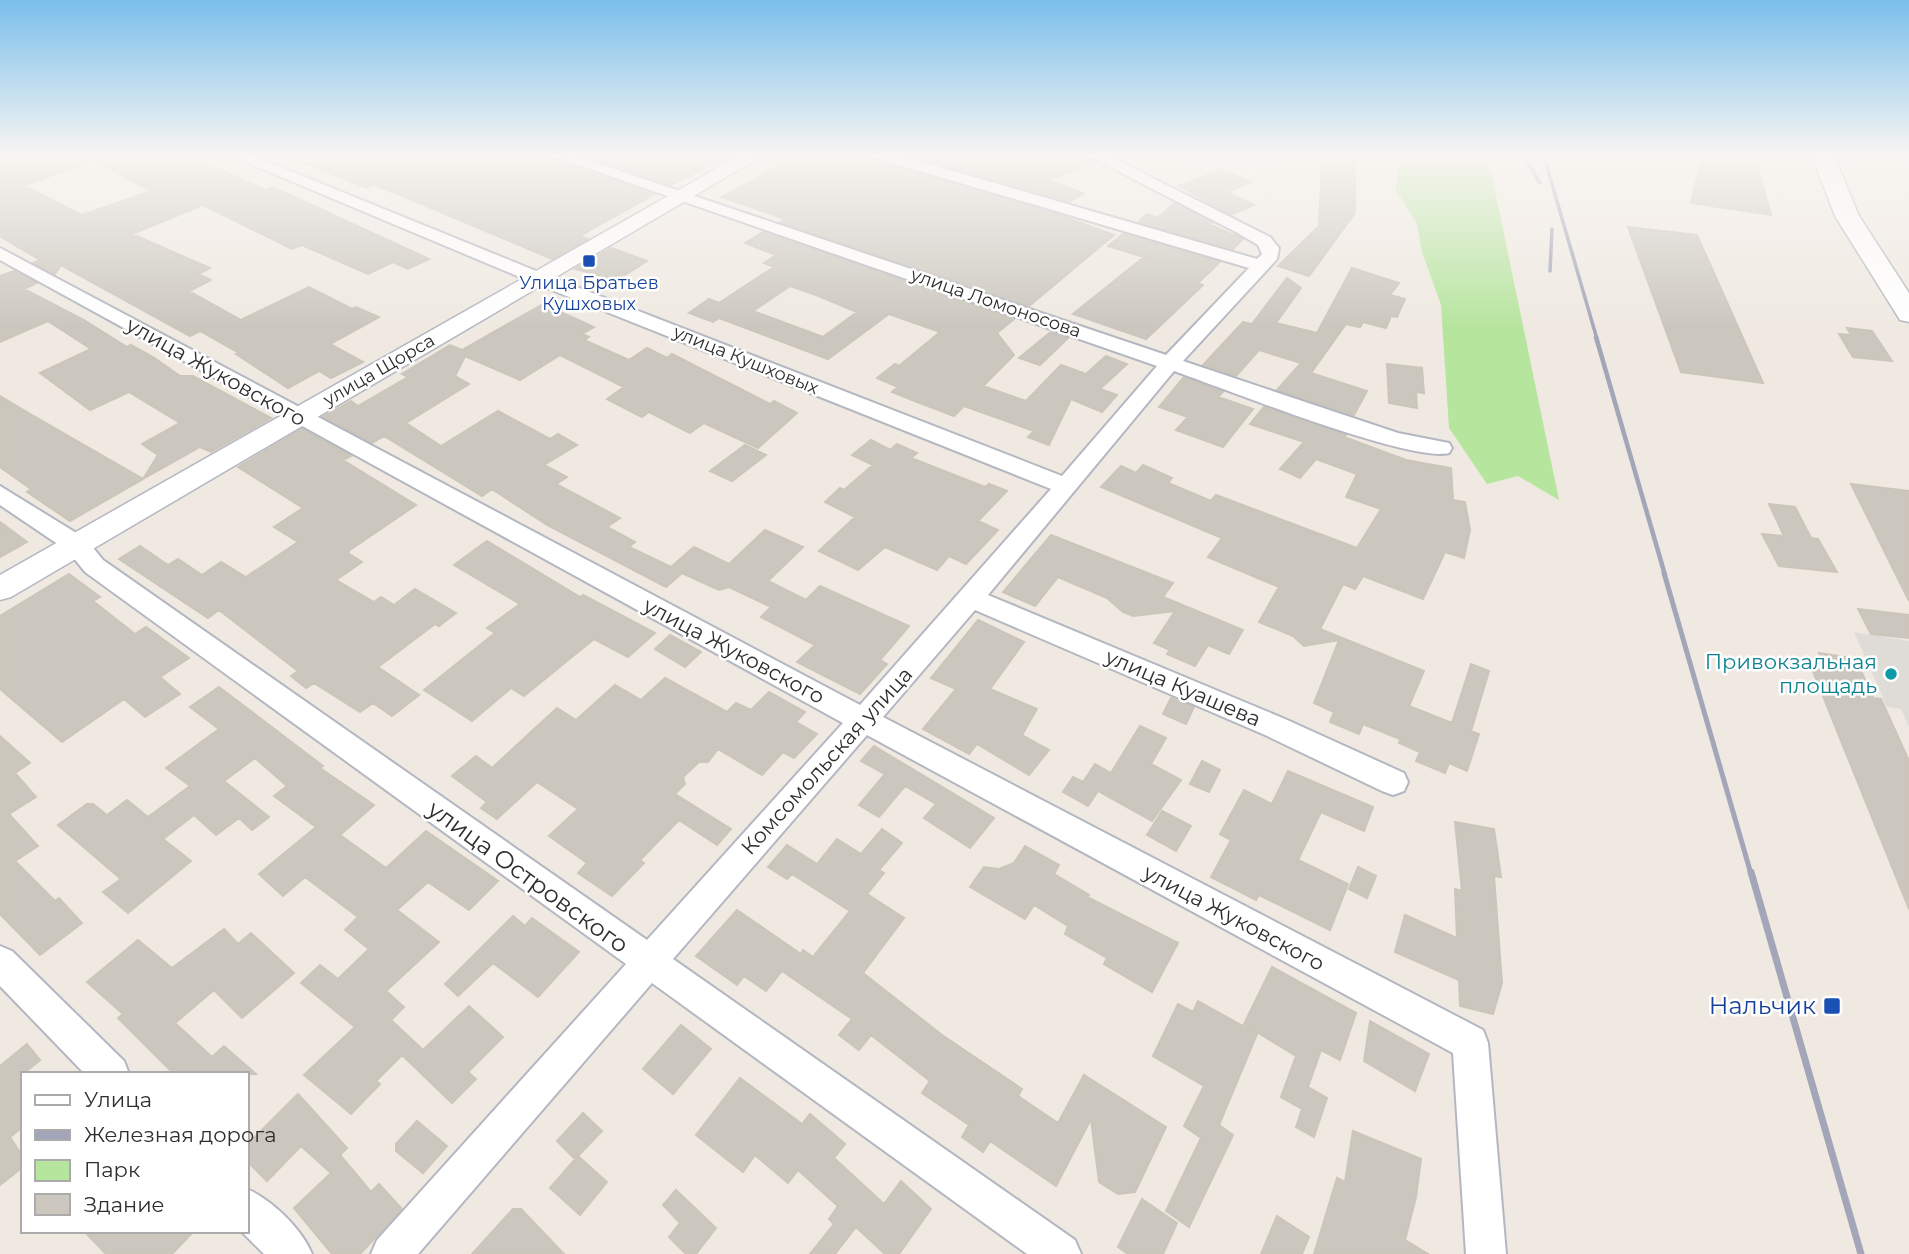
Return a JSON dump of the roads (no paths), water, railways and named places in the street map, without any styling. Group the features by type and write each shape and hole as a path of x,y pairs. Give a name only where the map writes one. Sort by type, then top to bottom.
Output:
{"main road":[{"path":"1845,212 1909,314"}],"street":[{"name":"улица Кушховых","path":"375,212 1066,486"},
{"name":"улица Щорса","path":"0,589 657,212"},
{"name":"улица Ломоносова","path":"725,212 1390,438 1421,447 1441,448"},
{"path":"1074,212 1260,266 1271,255 1270,248 1264,241 1206,212"},
{"name":"улица Жуковского","path":"0,253 297,416 1470,1043"},
{"name":"Комсомольская улица","path":"391,1254 971,598 1171,362 1260,266"},
{"name":"улица Островского","path":"0,494 77,545 94,566 648,963 1061,1254"},
{"name":"улица Куашева","path":"971,598 1275,727 1393,782"},
{"path":"0,962 109,1072"},
{"path":"1470,1043 1486,1254"},
{"path":"248,1210 292,1254"}],"railway":[{"path":"1560,212 1597,339"},
{"path":"1550,271 1552,229"},
{"path":"1596,337 1665,575"},
{"path":"1664,573 1751,874"},
{"path":"1751,872 1861,1254"}],"place":[{"name":"Улица Братьев Кушховых","path":"589,261"},
{"name":"Привокзальная площадь","path":"1891,674"},
{"name":"Нальчик","path":"1832,1006"}]}
